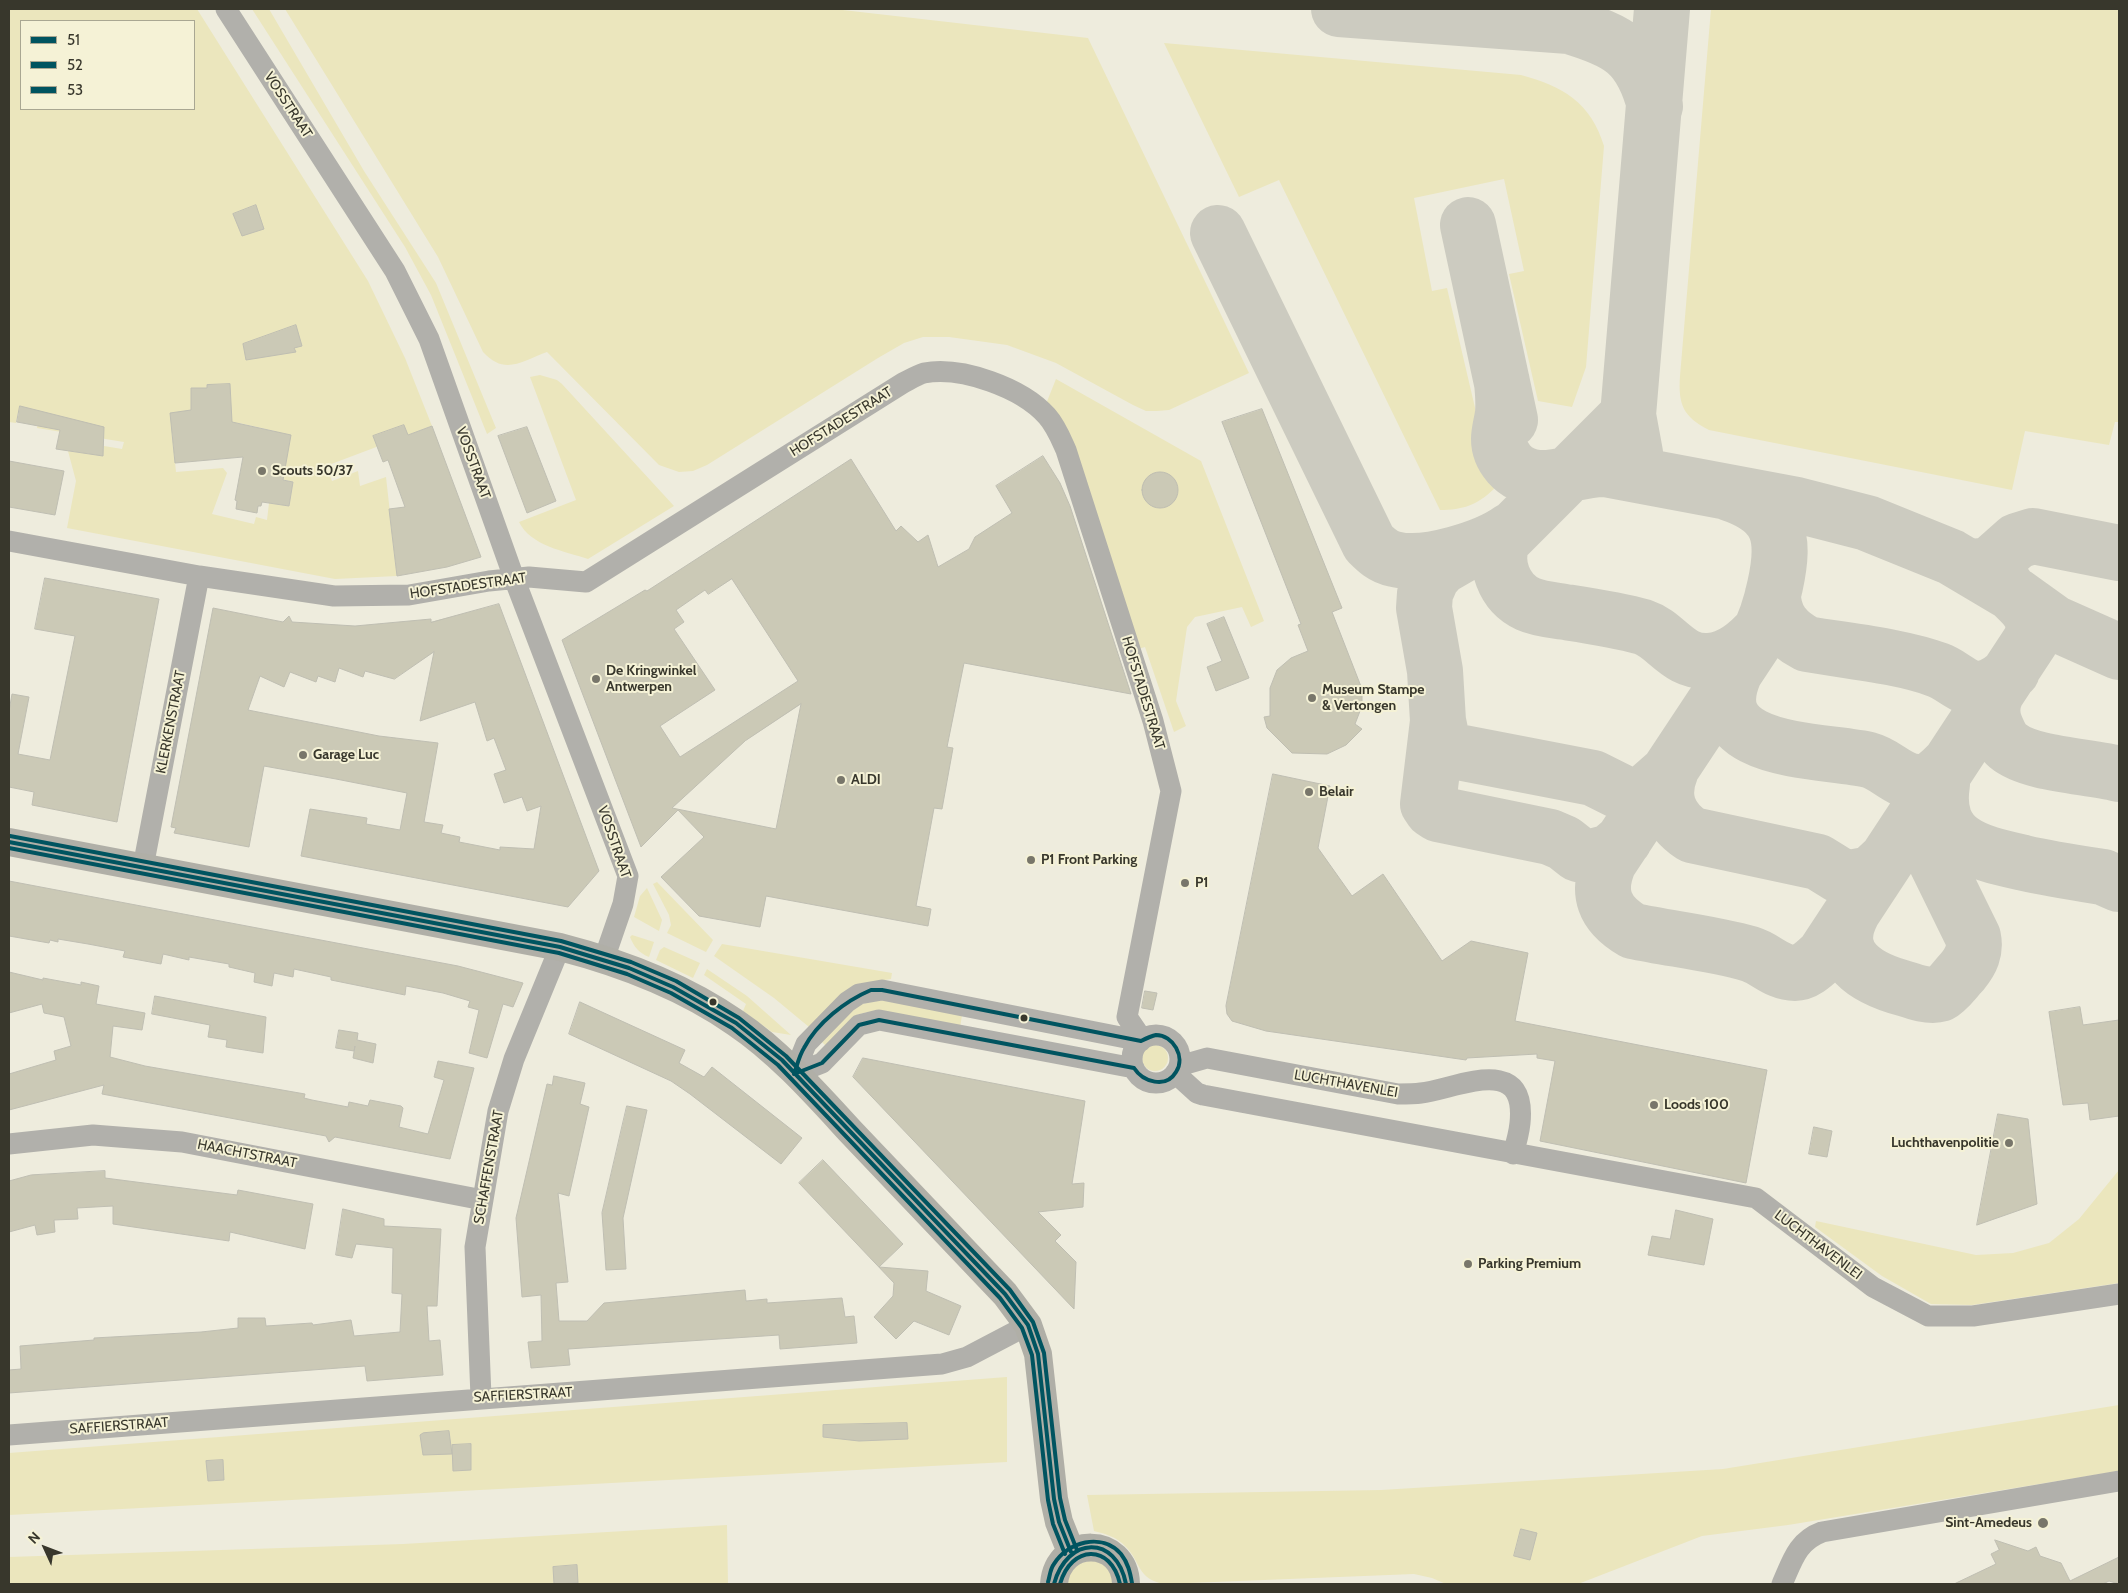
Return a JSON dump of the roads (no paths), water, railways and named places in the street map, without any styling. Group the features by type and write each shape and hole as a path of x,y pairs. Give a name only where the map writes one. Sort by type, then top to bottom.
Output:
{"street":[{"name":"VOSSTRAAT","path":"226,9 395,271 429,339 514,578 628,876 623,904 604,959"},
{"name":"HOFSTADESTRAAT","path":"9,541 199,576 334,596 409,595 529,577 586,582 903,383 922,374 944,371 1011,389 1030,400 1048,417 1066,450 1153,721 1171,791 1127,1017 1142,1040"},
{"name":"KLERKENSTRAAT","path":"143,868 199,576"},
{"path":"9,842 560,947 633,968 714,1008 755,1037 794,1074 1005,1294 1028,1324 1038,1354 1054,1499 1059,1522 1071,1552"},
{"name":"SCHAFFENSTRAAT","path":"481,1397 475,1247 498,1111 514,1059 560,947"},
{"path":"794,1074 806,1044 847,1002 859,994 882,990 1142,1040 1155,1035 1167,1038 1177,1048 1180,1055 1177,1070"},
{"path":"978,1039 983,1010"},
{"name":"LUCHTHAVENLEI","path":"794,1074 822,1063 860,1025 869,1021 879,1020 1134,1068 1144,1079 1152,1082 1167,1080 1177,1070 1207,1058 1398,1094 1422,1093 1474,1080 1504,1082 1512,1088 1518,1102 1520,1123 1513,1154"},
{"path":"1134,1068 1133,1055 1142,1040"},
{"name":"LUCHTHAVENLEI","path":"1177,1070 1197,1094 1203,1096 1756,1198 1873,1287 1928,1316 1973,1316 2119,1294"},
{"name":"HAACHTSTRAAT","path":"9,1144 93,1135 182,1142 484,1200"},
{"name":"SAFFIERSTRAAT","path":"9,1434 481,1397 521,1397 942,1364 967,1357 1028,1324"},
{"path":"1782,1584 1802,1544 1810,1536 1822,1532 2119,1481"},
{"path":"1054,1584 1055,1574 1061,1561 1071,1552 1091,1547 1110,1553 1120,1562 1126,1575 1126,1584"}],"place":[{"name":"Scouts 50/37","path":"262,471"},
{"name":"De Kringwinkel Antwerpen","path":"596,679"},
{"name":"Museum Stampe & Vertongen","path":"1312,698"},
{"name":"Garage Luc","path":"303,755"},
{"name":"ALDI","path":"841,780"},
{"name":"Belair","path":"1309,792"},
{"name":"P1 Front Parking","path":"1031,860"},
{"name":"P1","path":"1185,883"},
{"name":"Loods 100","path":"1654,1105"},
{"name":"Luchthavenpolitie","path":"2009,1143"},
{"name":"Parking Premium","path":"1468,1264"},
{"name":"Sint-Amedeus","path":"2043,1523"}]}
